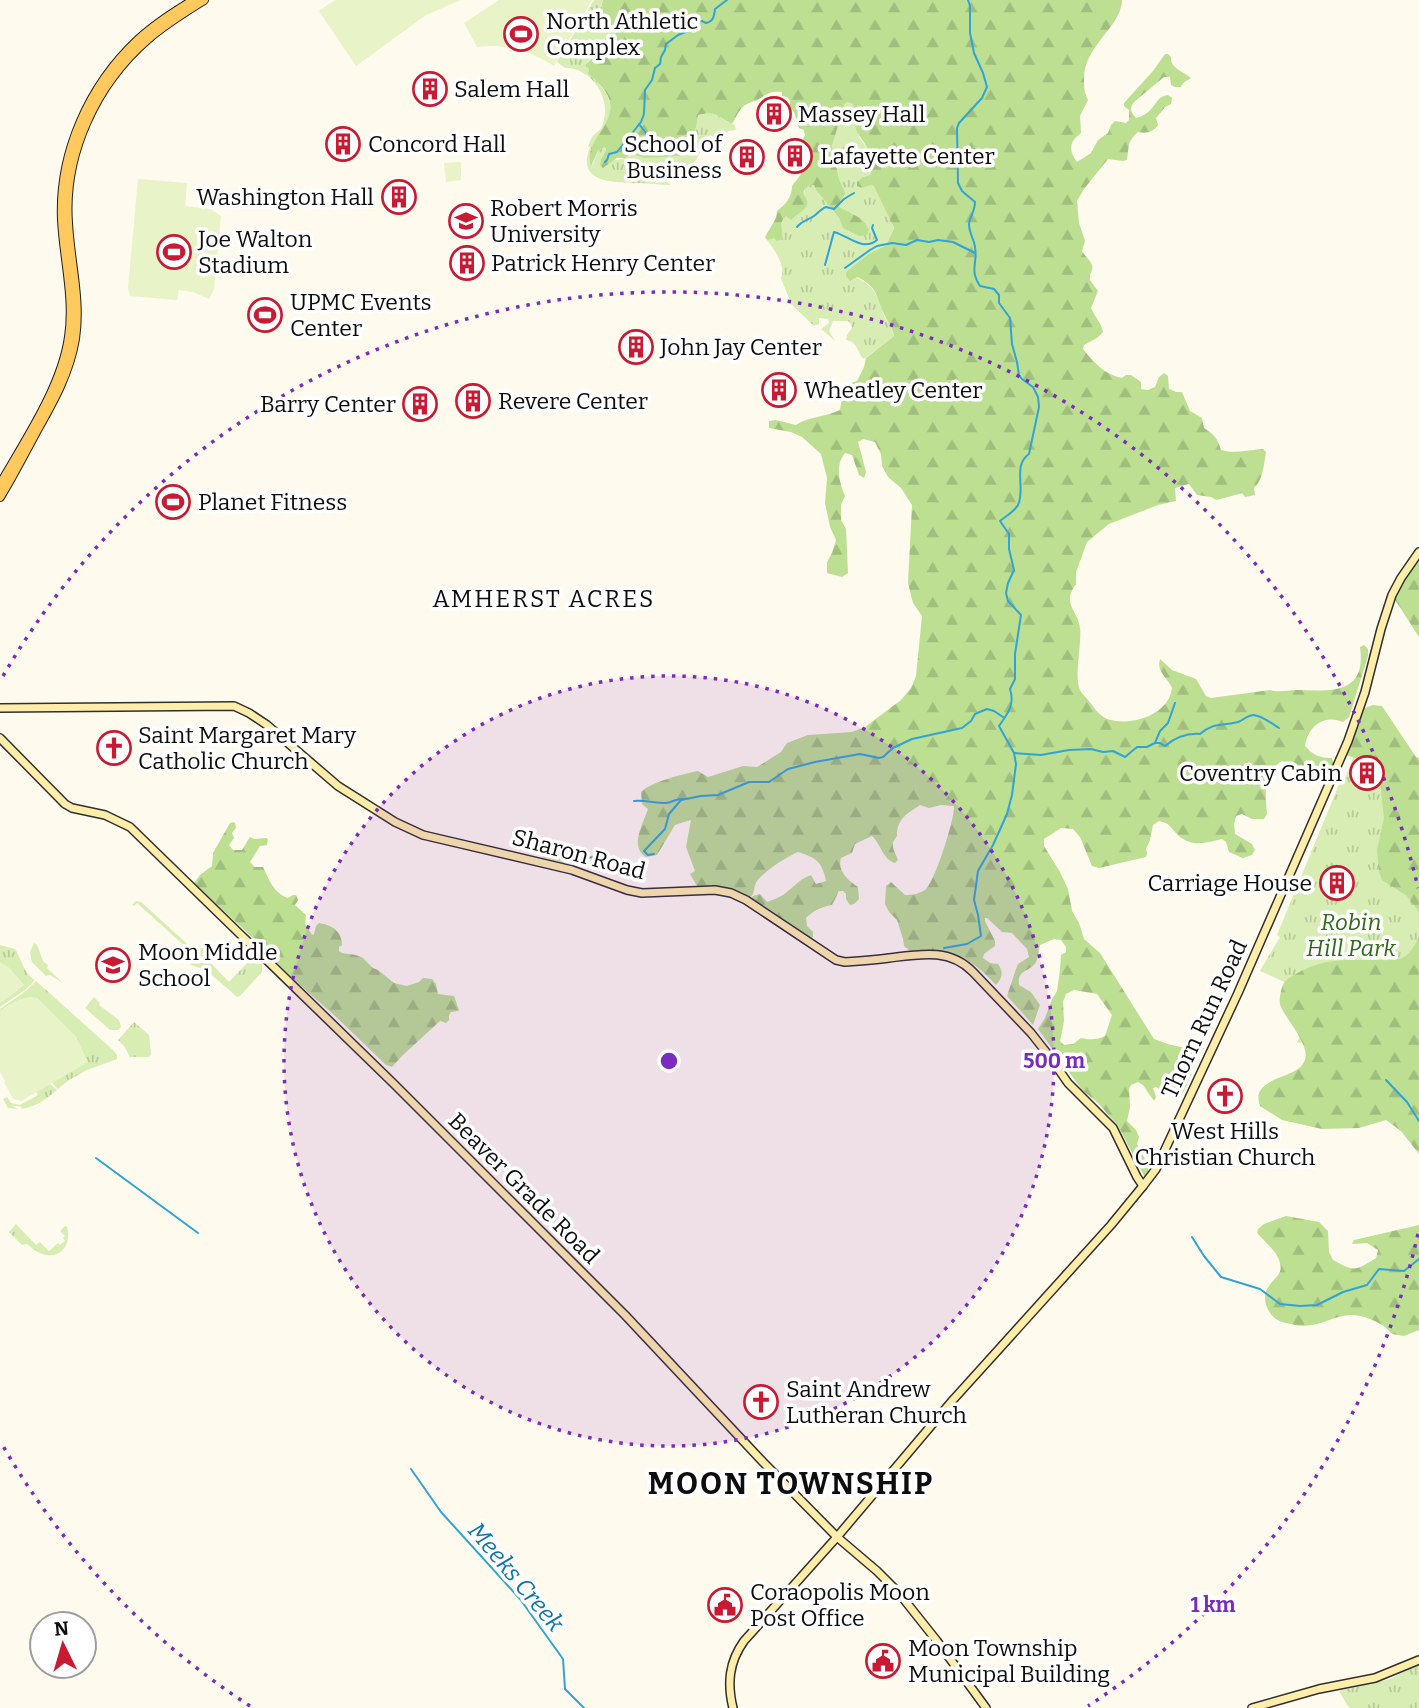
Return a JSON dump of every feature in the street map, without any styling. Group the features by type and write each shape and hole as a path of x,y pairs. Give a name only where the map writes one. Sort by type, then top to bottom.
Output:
{"main road":[{"path":"0,485 50,395 67,350 71,308 62,202 65,168 76,132 93,97 118,61 147,32 194,0"},
{"path":"0,497 58,392 73,350 77,306 68,226 68,194 74,158 84,128 105,88 136,50 169,22 204,0"}],"street":[{"name":"Thorn Run Road","path":"733,1708 729,1676 741,1646 1156,1169 1238,993 1348,741 1392,595 1419,552"},
{"name":"Sharon Road","path":"0,708 234,706 267,725 347,792 395,822 424,835 559,867 642,893 705,890 731,893 746,900 836,960 845,962 937,954 953,958 965,964 1031,1033 1068,1083 1113,1128 1143,1186"},
{"name":"Beaver Grade Road","path":"0,738 65,804 105,815 131,827 410,1101 625,1315 837,1537 906,1600 986,1708"},
{"path":"1252,1708 1319,1689 1375,1678 1419,1660"}],"green space":[{"path":"335,0 461,0 426,15 356,66 319,11"},
{"name":"North Athletic Complex","path":"499,0 592,0 554,66 517,49 477,47 464,23"},
{"path":"594,0 603,0 604,24 615,29 623,27 610,36 601,50 604,58 589,60 585,66 610,102 610,116 594,145 592,166 598,151 605,147 601,159 606,167 612,161 633,154 647,157 679,156 690,144 698,115 716,114 735,125 736,130 728,131 723,145 710,135 693,165 696,168 689,178 680,182 667,177 676,173 671,162 647,164 648,178 655,178 655,183 667,182 671,185 607,181 592,174 588,168 588,146 602,126 605,104 591,78 557,62"},
{"path":"603,0 1122,0 1116,19 1096,46 1086,67 1084,87 1088,100 1080,116 1081,133 1071,146 1077,162 1091,153 1098,140 1108,133 1115,121 1126,123 1129,120 1129,110 1124,103 1165,54 1171,57 1175,67 1191,78 1181,87 1175,87 1171,85 1170,77 1164,77 1134,102 1131,110 1136,118 1148,112 1162,97 1168,95 1172,98 1171,104 1156,118 1156,127 1150,132 1138,132 1132,138 1127,160 1108,159 1077,201 1079,223 1085,241 1082,251 1092,265 1090,280 1098,291 1091,308 1103,332 1084,345 1083,349 1095,363 1110,374 1122,378 1131,375 1141,382 1141,389 1155,387 1164,373 1168,376 1169,389 1182,392 1190,411 1202,418 1204,428 1215,437 1221,450 1236,452 1263,449 1266,452 1264,467 1254,488 1255,495 1245,497 1242,493 1217,500 1197,495 1189,484 1175,488 1176,501 1109,524 1087,542 1070,597 1080,628 1079,686 1096,711 1107,719 1133,721 1158,711 1170,697 1172,688 1161,671 1160,659 1172,670 1196,679 1206,696 1211,698 1270,690 1322,690 1344,687 1358,674 1361,663 1360,647 1364,645 1368,649 1368,656 1349,717 1343,722 1329,720 1318,723 1307,739 1305,746 1311,752 1320,757 1332,758 1330,770 1320,767 1313,770 1282,761 1268,777 1267,814 1264,819 1252,819 1242,814 1236,816 1235,834 1252,844 1255,850 1252,855 1243,858 1229,852 1222,839 1193,843 1182,838 1168,824 1159,821 1153,825 1146,857 1099,868 1092,866 1080,837 1073,829 1061,828 1044,839 1044,846 1068,889 1072,911 1084,939 1100,953 1154,1039 1180,1047 1195,1045 1204,1048 1181,1096 1171,1095 1156,1087 1153,1088 1156,1097 1154,1101 1138,1082 1129,1089 1130,1107 1127,1121 1139,1137 1137,1144 1149,1167 1147,1175 1144,1176 1118,1126 1098,1103 1082,1090 1038,1029 1057,991 1061,955 1066,952 1061,940 1054,939 1040,945 1036,962 1020,976 1019,985 1031,992 1040,1005 1033,1025 1007,996 1018,964 1029,957 1027,949 1012,933 1002,932 985,918 995,946 984,954 983,958 1000,967 1000,980 996,985 977,967 958,956 948,952 910,951 904,946 897,920 885,904 886,886 891,882 905,895 926,889 944,849 954,806 929,808 920,805 904,817 893,842 898,860 895,863 888,859 872,836 855,844 852,853 841,858 840,863 844,875 858,887 859,899 850,905 846,894 839,891 832,905 809,915 806,918 807,926 813,932 810,939 750,900 760,894 767,902 775,899 811,875 816,884 826,881 820,865 814,859 798,852 788,857 761,877 753,894 746,897 727,888 697,886 690,874 695,871 686,847 691,820 675,825 657,855 646,857 638,847 648,809 642,804 641,792 646,788 698,771 708,777 743,766 757,767 781,752 787,743 808,735 852,732 865,727 901,700 911,688 916,676 922,616 913,603 908,583 912,505 901,488 888,477 875,442 863,439 858,442 866,472 864,478 859,475 852,455 845,453 840,463 840,479 845,496 841,505 841,520 846,529 848,573 842,577 827,573 827,562 836,540 825,503 827,478 821,454 802,437 769,428 769,421 796,425 840,410 842,396 848,384 857,381 866,358 894,336 873,288 857,277 850,281 846,276 846,272 868,254 887,245 894,227 874,187 857,186 857,182 871,173 867,148 855,126 864,123 865,119 854,110 853,104 847,102 832,146 839,179 845,192 837,205 865,223 869,230 867,235 859,236 843,228 839,218 814,185 810,185 804,191 806,207 791,220 786,216 783,219 782,239 767,240 765,237 777,211 790,197 792,186 802,170 804,130 799,128 790,101 782,96 782,92 770,93 745,105 732,124 714,114 698,115 693,137 680,156 644,158 633,154 617,158 603,168 600,165 605,147 598,151 591,166 593,144 610,113 610,101 603,88 588,74 589,69 585,66 597,54 604,58 604,41 623,27 611,30 604,24","holes":["1074,990 1097,994 1112,1015 1105,1036 1081,1038 1073,1044 1064,1045 1060,1041 1066,994"]},
{"path":"847,102 853,104 854,110 865,119 864,123 857,124 859,137 868,150 867,167 871,172 863,177 861,188 872,185 874,187 894,226 887,245 868,254 846,272 873,290 894,336 864,359 855,345 846,340 852,328 848,321 833,321 829,331 835,341 821,329 829,323 828,319 819,318 819,324 814,326 791,304 781,278 781,263 767,240 781,233 780,227 785,216 791,220 806,199 805,188 810,185 814,185 846,230 865,223 837,204 845,196 845,192 839,179 832,146"},
{"path":"461,162 461,180 446,182 444,163"},
{"name":"Joe Walton Stadium","path":"138,179 187,183 185,206 210,209 221,216 214,289 209,299 193,292 179,290 177,300 130,296 128,288"},
{"path":"1419,552 1419,637 1392,595"},
{"path":"1373,705 1382,706 1419,758 1419,912 1407,896 1382,880 1379,872 1377,850 1384,818 1380,782 1373,767 1365,761 1342,754 1359,710"},
{"name":"Robin Hill Park","path":"1367,722 1419,775 1419,1133 1353,1038 1297,1043 1316,996 1260,971 1280,937 1277,935"},
{"path":"233,822 236,828 229,845 233,850 242,850 250,837 268,839 267,845 260,846 250,862 255,867 263,867 272,885 283,896 288,898 296,895 298,900 295,905 306,915 305,924 312,935 319,923 332,927 340,936 342,945 339,951 342,953 363,958 394,983 407,986 423,978 432,979 438,994 454,996 459,1010 451,1012 446,1023 440,1021 392,1067 386,1065 194,883 212,866 213,853"},
{"path":"550,841 570,846 565,864 541,859"},
{"path":"136,901 141,902 194,950 208,947 202,954 229,982 252,958 239,943 235,945 239,938 264,962 263,964 258,959 262,964 262,972 237,997 206,970 191,965 187,956 190,951 137,903 132,905"},
{"path":"1419,937 1419,1154 1401,1131 1386,1120 1359,1128 1322,1129 1282,1120 1260,1106 1258,1098 1264,1086 1301,1067 1306,1055 1301,1040 1280,1004 1285,981 1310,967 1328,962 1402,958 1410,952"},
{"path":"34,943 48,965 47,968 63,983 50,975 46,976 32,962 30,952"},
{"path":"0,945 15,949 25,970 35,980 0,1007 0,1003 24,985 0,962"},
{"path":"0,962 24,985 0,1003"},
{"path":"36,981 113,1050 117,1059 87,1070 58,1089 52,1083 87,1062 76,1037 37,998 22,999 0,1011"},
{"path":"29,997 37,998 76,1037 88,1062 21,1101 13,1099 0,1072 0,1011"},
{"path":"94,997 99,1005 119,1020 121,1027 118,1030 110,1030 85,1008"},
{"path":"134,1022 149,1035 149,1057 130,1057 118,1040"},
{"path":"50,1084 57,1090 32,1106 21,1109 22,1107 11,1105 18,1109 8,1108 3,1099 7,1097 11,1103 20,1105 38,1095 36,1092"},
{"path":"1286,1216 1319,1222 1328,1231 1329,1252 1333,1260 1346,1267 1355,1268 1376,1258 1378,1250 1367,1243 1352,1244 1354,1240 1419,1225 1419,1330 1404,1336 1392,1334 1380,1323 1349,1315 1302,1326 1285,1323 1272,1316 1267,1308 1265,1294 1281,1267 1274,1251 1257,1233 1264,1224"},
{"path":"16,1224 36,1245 40,1242 49,1251 65,1241 65,1236 60,1231 65,1226 68,1233 66,1245 55,1255 40,1253 27,1244 22,1245 9,1232"},
{"path":"1419,1664 1419,1708 1349,1708 1339,1691 1390,1679"}],"waterway":[{"path":"605,162 609,154 617,152 641,122 645,90 652,80 655,68 660,64 666,44 688,31 692,23 711,21 715,9 727,0"},
{"path":"944,948 967,944 981,936 974,900 978,871 1007,814 1012,795 1016,764 1014,753 999,726 1011,704 1010,689 1015,679 1015,654 1021,615 1008,601 1006,593 1014,570 1009,534 1000,521 1018,505 1021,465 1029,454 1039,407 1033,387 1019,375 1010,318 999,303 999,295 994,289 980,286 977,280 974,271 975,247 969,224 975,202 962,191 958,183 957,128 982,98 987,87 974,53 968,0"},
{"path":"639,124 653,142"},
{"path":"797,227 826,207 834,209 854,193"},
{"path":"825,265 834,232 861,244 872,243 877,240 873,225"},
{"path":"845,268 877,246 892,243 906,245 917,240 953,242 975,253"},
{"path":"1014,753 1041,755 1091,749 1113,751 1125,757 1137,747 1147,747 1155,743 1160,731 1168,723 1175,703"},
{"path":"654,854 648,855 644,851 665,829 669,814 681,800 718,795 749,782 769,782 788,769 815,762 860,754 883,757 893,748 912,739 962,728 975,714 987,709 1003,717"},
{"path":"1155,743 1165,746 1182,736 1200,734 1214,726 1238,722 1252,715 1261,717 1279,728"},
{"path":"634,801 666,803 684,799"},
{"path":"569,858 605,855"},
{"path":"1386,1080 1407,1102 1419,1121"},
{"name":"Meeks Creek","path":"96,1158 198,1233"},
{"path":"1192,1237 1221,1277 1260,1289 1280,1304 1300,1306 1317,1305 1343,1292 1367,1285 1379,1269 1404,1271 1419,1259"},
{"name":"Meeks Creek","path":"411,1469 441,1512 520,1599 563,1659 565,1689 584,1708"}],"place":[{"name":"North Athletic Complex","path":"521,34"},
{"name":"Salem Hall","path":"430,89"},
{"name":"Massey Hall","path":"774,114"},
{"name":"Concord Hall","path":"343,144"},
{"name":"Lafayette Center","path":"795,156"},
{"name":"School of Business","path":"747,157"},
{"name":"Washington Hall","path":"399,197"},
{"name":"Robert Morris University","path":"466,221"},
{"name":"Joe Walton Stadium","path":"174,252"},
{"name":"Patrick Henry Center","path":"467,263"},
{"name":"UPMC Events Center","path":"265,315"},
{"name":"John Jay Center","path":"636,347"},
{"name":"Wheatley Center","path":"779,390"},
{"name":"Revere Center","path":"473,401"},
{"name":"Barry Center","path":"420,404"},
{"name":"Planet Fitness","path":"173,502"},
{"name":"Saint Margaret Mary Catholic Church","path":"114,748"},
{"name":"Coventry Cabin","path":"1367,773"},
{"name":"Carriage House","path":"1337,883"},
{"name":"Moon Middle School","path":"113,965"},
{"name":"West Hills Christian Church","path":"1225,1096"},
{"name":"Saint Andrew Lutheran Church","path":"761,1402"},
{"name":"Coraopolis Moon Post Office","path":"725,1605"},
{"name":"Moon Township Municipal Building","path":"883,1661"}],"district":[{"name":"AMHERST ACRES","path":"544,599"},
{"name":"MOON TOWNSHIP","path":"791,1484"}]}
